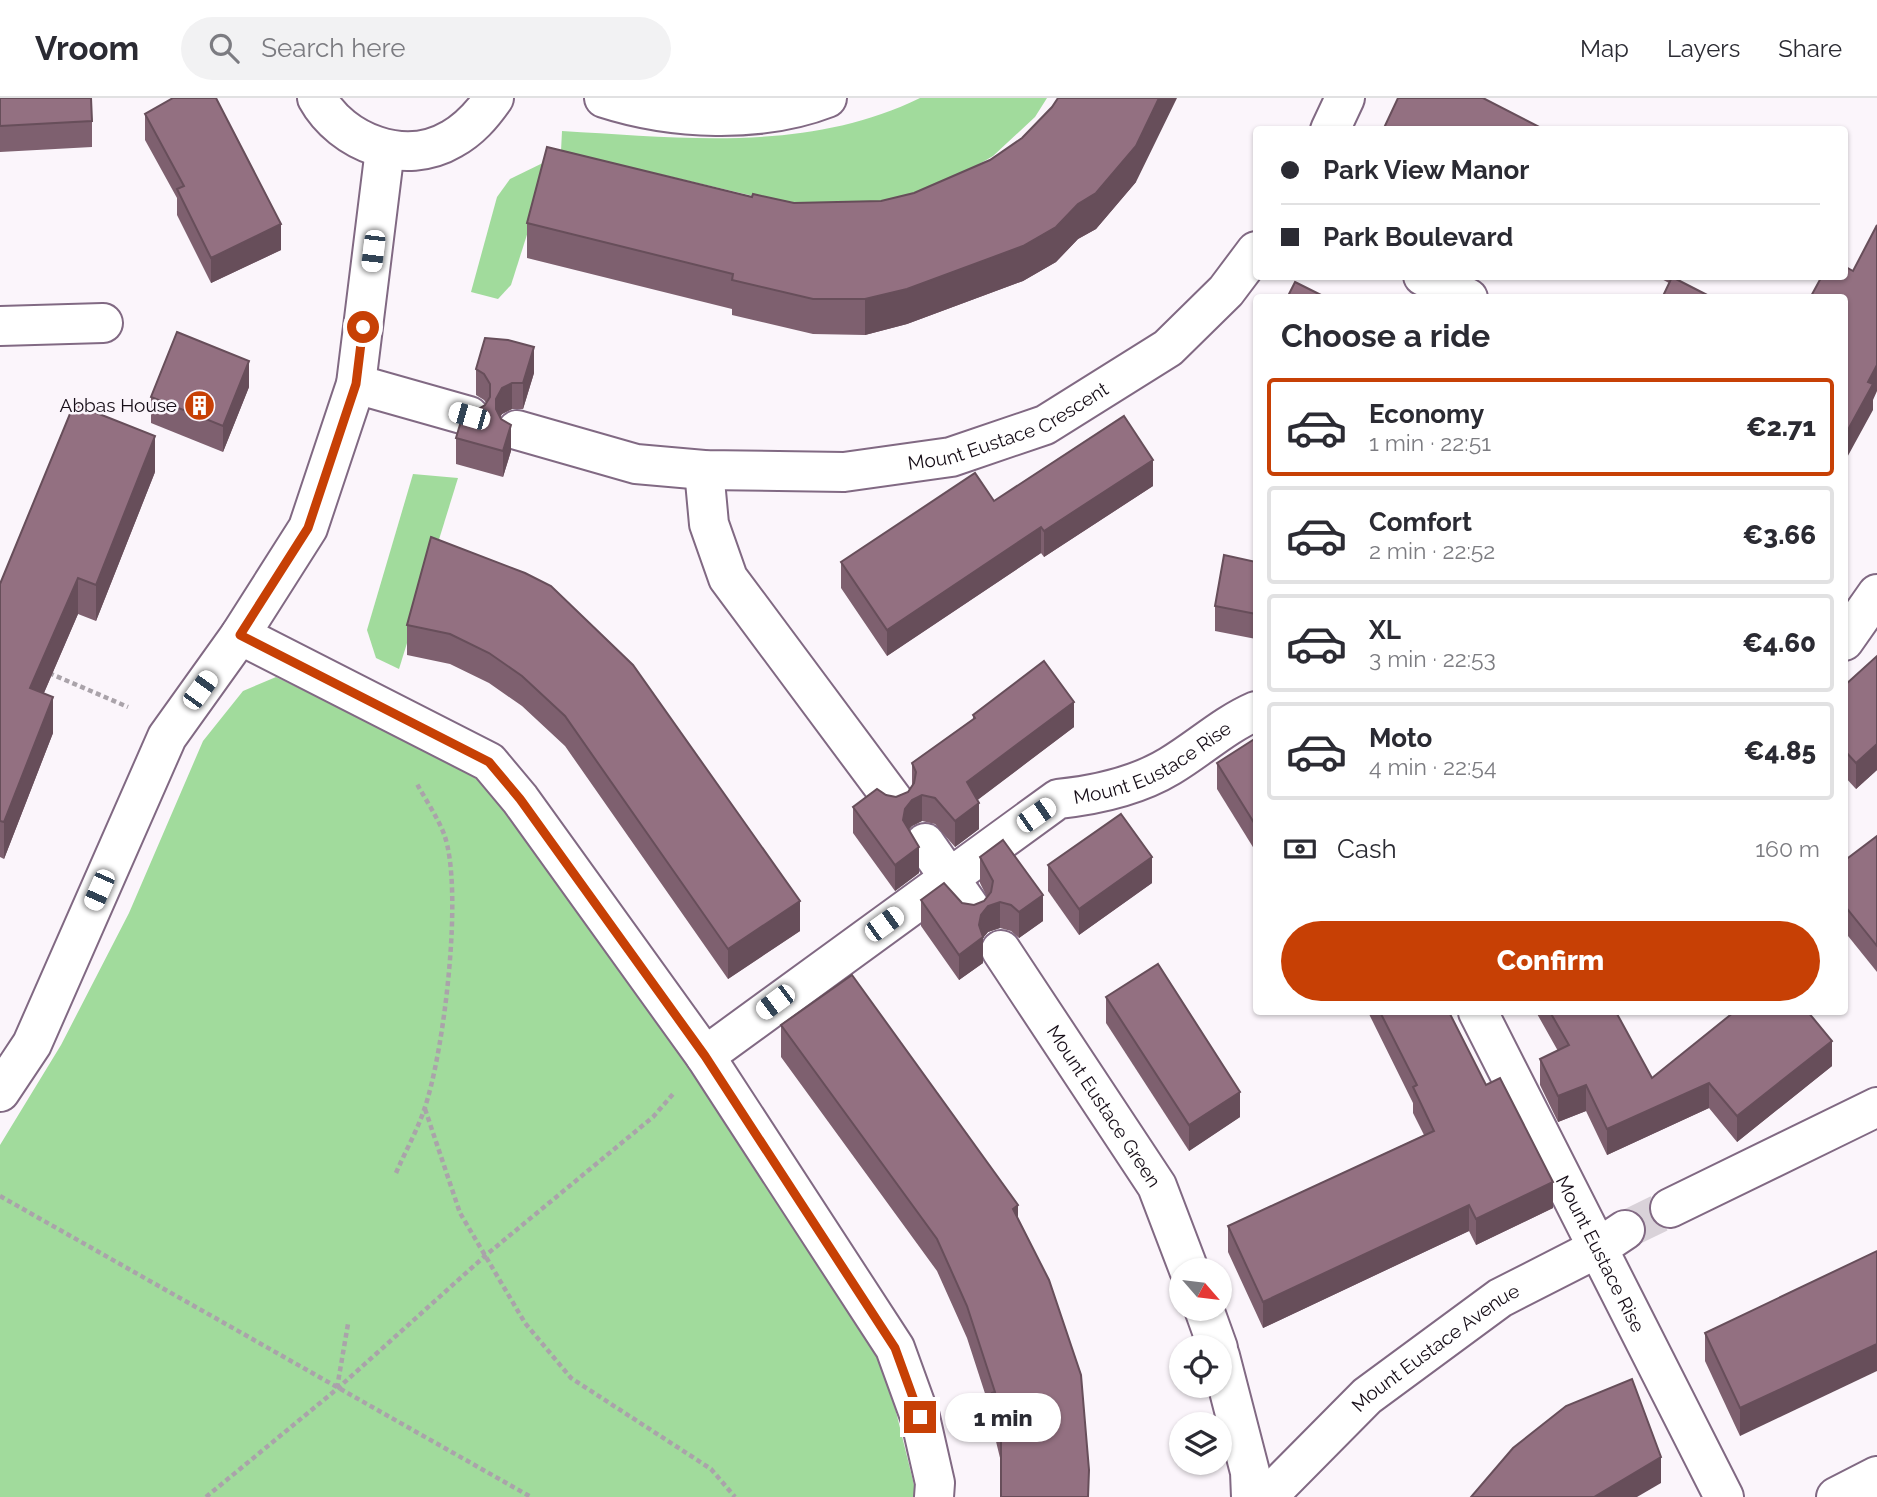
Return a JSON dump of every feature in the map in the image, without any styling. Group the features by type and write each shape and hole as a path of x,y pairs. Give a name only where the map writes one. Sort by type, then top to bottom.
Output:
{"street":[{"path":"317,98 326,113 352,136 385,149 418,150 450,141 477,121 494,98"},
{"path":"604,98 672,112 747,116 812,104 827,98"},
{"path":"1332,126 1345,98"},
{"path":"0,1092 32,1044 173,727 240,635 308,528 356,384 385,149"},
{"name":"Mount Eustace Crescent","path":"517,430 636,464 704,470 844,472 951,457 1045,425 1168,348 1226,291 1253,255"},
{"path":"1431,280 1460,294"},
{"path":"0,326 103,323"},
{"path":"356,384 469,416"},
{"path":"704,470 709,524 728,578 894,801"},
{"path":"1848,635 1877,594"},
{"path":"240,635 489,762 520,799 705,1056 895,1348 920,1417 935,1483 934,1497"},
{"name":"Mount Eustace Rise","path":"705,1056 948,876 1058,799 1100,795 1169,767 1234,720 1253,711"},
{"path":"925,843 971,909"},
{"name":"Mount Eustace Green","path":"1001,950 1157,1186 1184,1258"},
{"name":"Mount Eustace Rise","path":"1480,1015 1611,1239 1724,1497"},
{"path":"1670,1208 1877,1107"},
{"name":"Mount Eustace Avenue","path":"1267,1497 1367,1396 1500,1298 1611,1239"},
{"path":"1231,1398 1250,1472 1251,1497"},
{"path":"1836,1497 1877,1476"}],"path":[{"path":"37,668 173,727"},
{"path":"396,1173 425,1109 444,1018 453,877 444,834 410,772 419,724"},
{"path":"206,1497 337,1389 485,1255 653,1117 705,1056"},
{"path":"425,1109 460,1213 525,1323 571,1378 711,1469 735,1497"},
{"path":"0,1196 531,1497"},
{"path":"337,1389 348,1324"}],"green space":[{"path":"920,98 1047,98 1035,117 993,156 930,193 874,211 796,206 561,151 562,131 699,138 789,134 833,127 877,115"},
{"path":"551,159 511,285 498,299 471,292 497,197 510,179"},
{"path":"413,474 458,478 399,669 376,658 367,630"},
{"path":"276,677 484,779 663,1029 885,1367 917,1497 0,1497 0,1145 61,1045 129,913 203,741 243,691"}],"building":[{"path":"0,98 91,98 92,121 0,126"},
{"path":"173,98 216,98 281,224 211,258 177,189 184,186 145,114"},
{"path":"1058,98 1159,98 1136,146 1096,193 1078,204 1056,227 1023,246 907,289 865,299 813,299 732,280 733,274 527,223 547,147 752,197 753,194 794,203 881,201 914,193 990,160 1022,138"},
{"path":"1398,98 1483,98 1537,126 1385,126"},
{"path":"1877,225 1877,365 1868,382 1873,384 1848,430 1848,294 1812,294 1820,280 1848,280 1848,268 1853,271"},
{"path":"1671,280 1678,280 1705,294 1664,294"},
{"path":"1295,282 1319,294 1289,294"},
{"path":"177,332 249,361 223,426 151,397"},
{"path":"485,338 508,340 534,347 523,383 512,383 502,388 496,399 496,409 501,419 511,425 503,451 456,438 464,411 475,411 485,405 490,397 490,384 484,374 476,369"},
{"path":"74,404 155,436 96,585 78,578 30,688 53,697 4,822 0,821 0,584"},
{"path":"1124,416 1153,460 1044,531 1041,527 887,630 841,562 975,473 994,501"},
{"path":"431,537 525,573 551,586 633,665 800,901 728,949 565,716 522,676 489,653 450,634 407,625"},
{"path":"1224,555 1253,561 1253,613 1215,606"},
{"path":"1877,656 1877,744 1856,763 1848,754 1848,682"},
{"path":"1044,661 1074,702 967,782 979,803 955,821 935,798 922,795 912,800 905,809 903,820 919,847 895,865 853,807 877,789 896,797 908,792 914,783 916,772 912,763 975,718 973,715"},
{"path":"1253,740 1253,821 1217,763"},
{"path":"1121,814 1152,857 1079,909 1048,865"},
{"path":"1877,836 1877,946 1848,910 1848,858"},
{"path":"1003,840 1043,895 1019,912 1011,905 1000,902 988,906 981,915 979,925 983,937 959,955 921,900 944,883 962,903 974,905 984,901 991,892 993,881 980,857"},
{"path":"1158,964 1240,1092 1189,1125 1106,997"},
{"path":"852,975 1018,1205 1013,1209 1049,1280 1081,1375 1089,1470 1088,1497 1001,1497 1001,1431 992,1393 995,1392 967,1306 937,1239 781,1025"},
{"path":"1382,1015 1451,1015 1486,1085 1500,1078 1553,1182 1476,1219 1469,1205 1263,1302 1228,1226 1434,1131 1413,1087 1417,1085"},
{"path":"1552,1015 1618,1015 1652,1078 1730,1015 1810,1015 1832,1041 1737,1116 1709,1083 1607,1129 1586,1085 1558,1096 1540,1059 1569,1045"},
{"path":"1877,1251 1877,1344 1740,1408 1705,1333"},
{"path":"1632,1379 1661,1457 1594,1497 1471,1497 1513,1448 1566,1406"}],"tunnel":[{"path":"1625,1230 1670,1208"}],"place":[{"name":"Abbas House","path":"200,405"}],"route":[{"path":"363,327 356,384 308,528 240,635 489,762 520,799 589,899 705,1056 895,1348 920,1417"}]}
